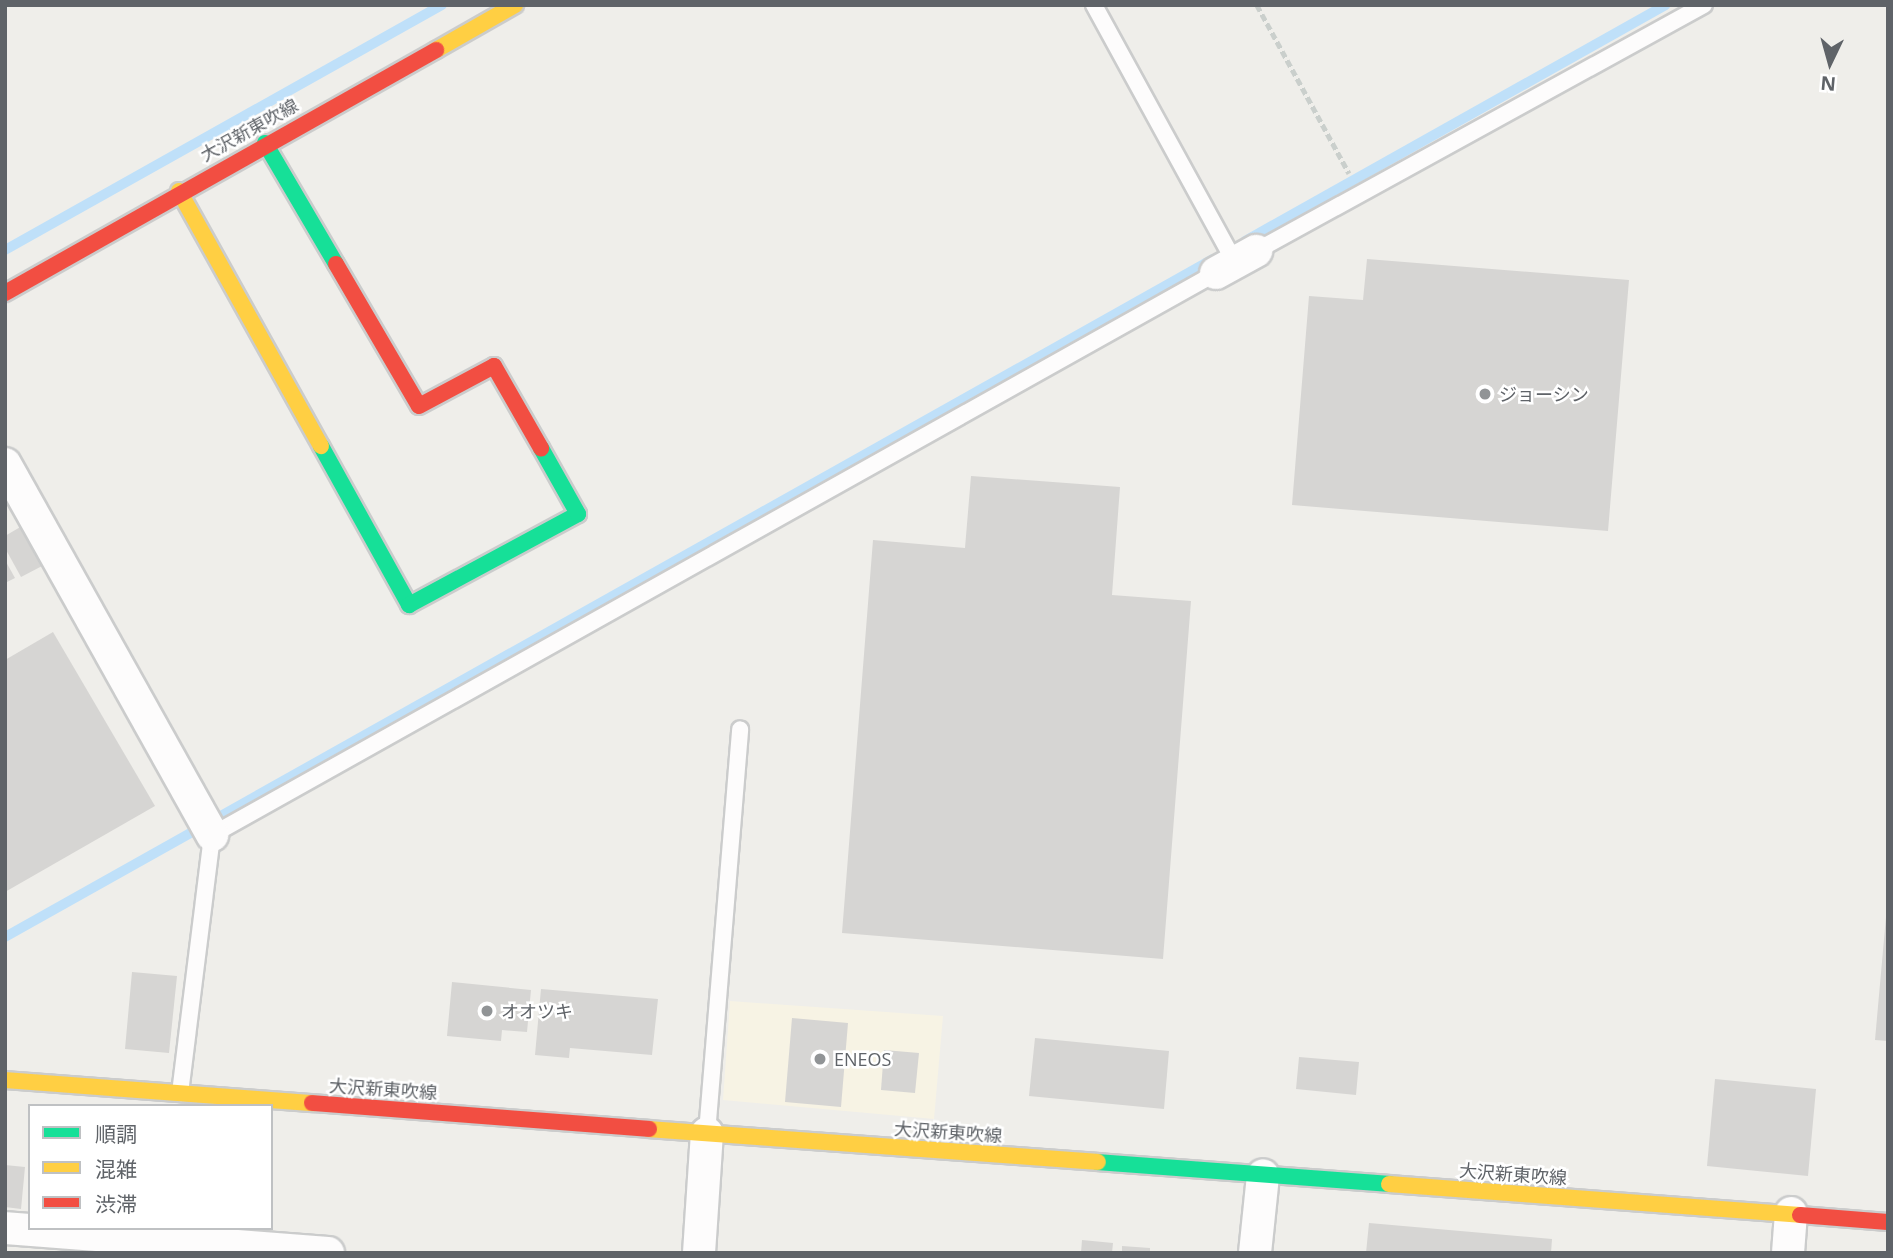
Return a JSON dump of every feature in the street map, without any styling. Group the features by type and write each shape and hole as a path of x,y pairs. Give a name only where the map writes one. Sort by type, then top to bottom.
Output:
{"main road":[{"name":"大沢新東吹線","path":"5,293 179,191 515,5"},
{"path":"179,191 409,605 578,514 494,366 419,406 265,143"},
{"name":"大沢新東吹線","path":"5,1080 180,1099 258,1104"},
{"name":"大沢新東吹線","path":"273,1105 707,1133 1888,1222"}],"street":[{"path":"5,464 212,835"},
{"path":"699,1253 707,1133"},
{"path":"1255,1253 1263,1175"},
{"path":"1788,1253 1791,1213"},
{"path":"5,1228 28,1230"},
{"path":"33,1230 328,1253"}],"lane":[{"path":"1094,5 1236,262"},
{"path":"180,1099 212,835 1236,262 1704,5"},
{"path":"707,1133 740,729"}],"path":[{"path":"1257,5 1362,195"}],"shaded area":[{"path":"730,1001 943,1016 934,1119 723,1100"}],"building":[{"path":"1367,259 1629,280 1608,531 1292,505 1309,296 1363,300"},
{"path":"971,476 1120,487 1112,595 1191,601 1163,959 842,933 873,540 965,548"},
{"path":"22,526 44,565 21,577 5,548 5,536"},
{"path":"5,560 15,578 5,583"},
{"path":"53,632 155,806 5,892 5,660"},
{"path":"1888,917 1888,1041 1875,1040"},
{"path":"132,972 177,976 169,1053 125,1049"},
{"path":"452,982 531,990 527,1032 502,1030 501,1041 447,1036"},
{"path":"541,989 658,999 652,1055 570,1048 569,1058 535,1055"},
{"path":"792,1018 848,1023 841,1107 785,1102"},
{"path":"1035,1038 1169,1051 1164,1109 1029,1096"},
{"path":"884,1050 919,1053 915,1093 881,1090"},
{"path":"1299,1057 1359,1062 1356,1095 1296,1089"},
{"path":"1715,1079 1816,1089 1808,1176 1707,1166"},
{"path":"5,1165 25,1167 21,1209 5,1207"},
{"path":"1369,1223 1552,1239 1551,1253 1366,1253"},
{"path":"1082,1240 1113,1243 1112,1253 1081,1253"},
{"path":"1122,1246 1150,1248 1150,1253 1122,1253"}],"waterway":[{"path":"5,250 442,5"},
{"path":"1245,241 1665,5"},
{"path":"5,937 1213,259"}],"traffic: fast":[{"path":"265,143 336,264"},
{"path":"321,446 409,605 578,514 541,448"},
{"path":"1098,1162 1389,1184"}],"traffic: slow":[{"path":"436,50 515,5"},
{"path":"179,191 321,446"},
{"path":"5,1080 312,1103"},
{"path":"649,1129 1098,1162"},
{"path":"1389,1184 1800,1215"}],"traffic: jam":[{"path":"5,293 436,50"},
{"path":"336,264 419,406 494,366 541,448"},
{"path":"312,1103 649,1129"},
{"path":"1800,1215 1888,1222"}],"place":[{"name":"ジョーシン","path":"1485,394"},
{"name":"オオツキ","path":"487,1011"},
{"name":"ENEOS","path":"820,1059"}]}
